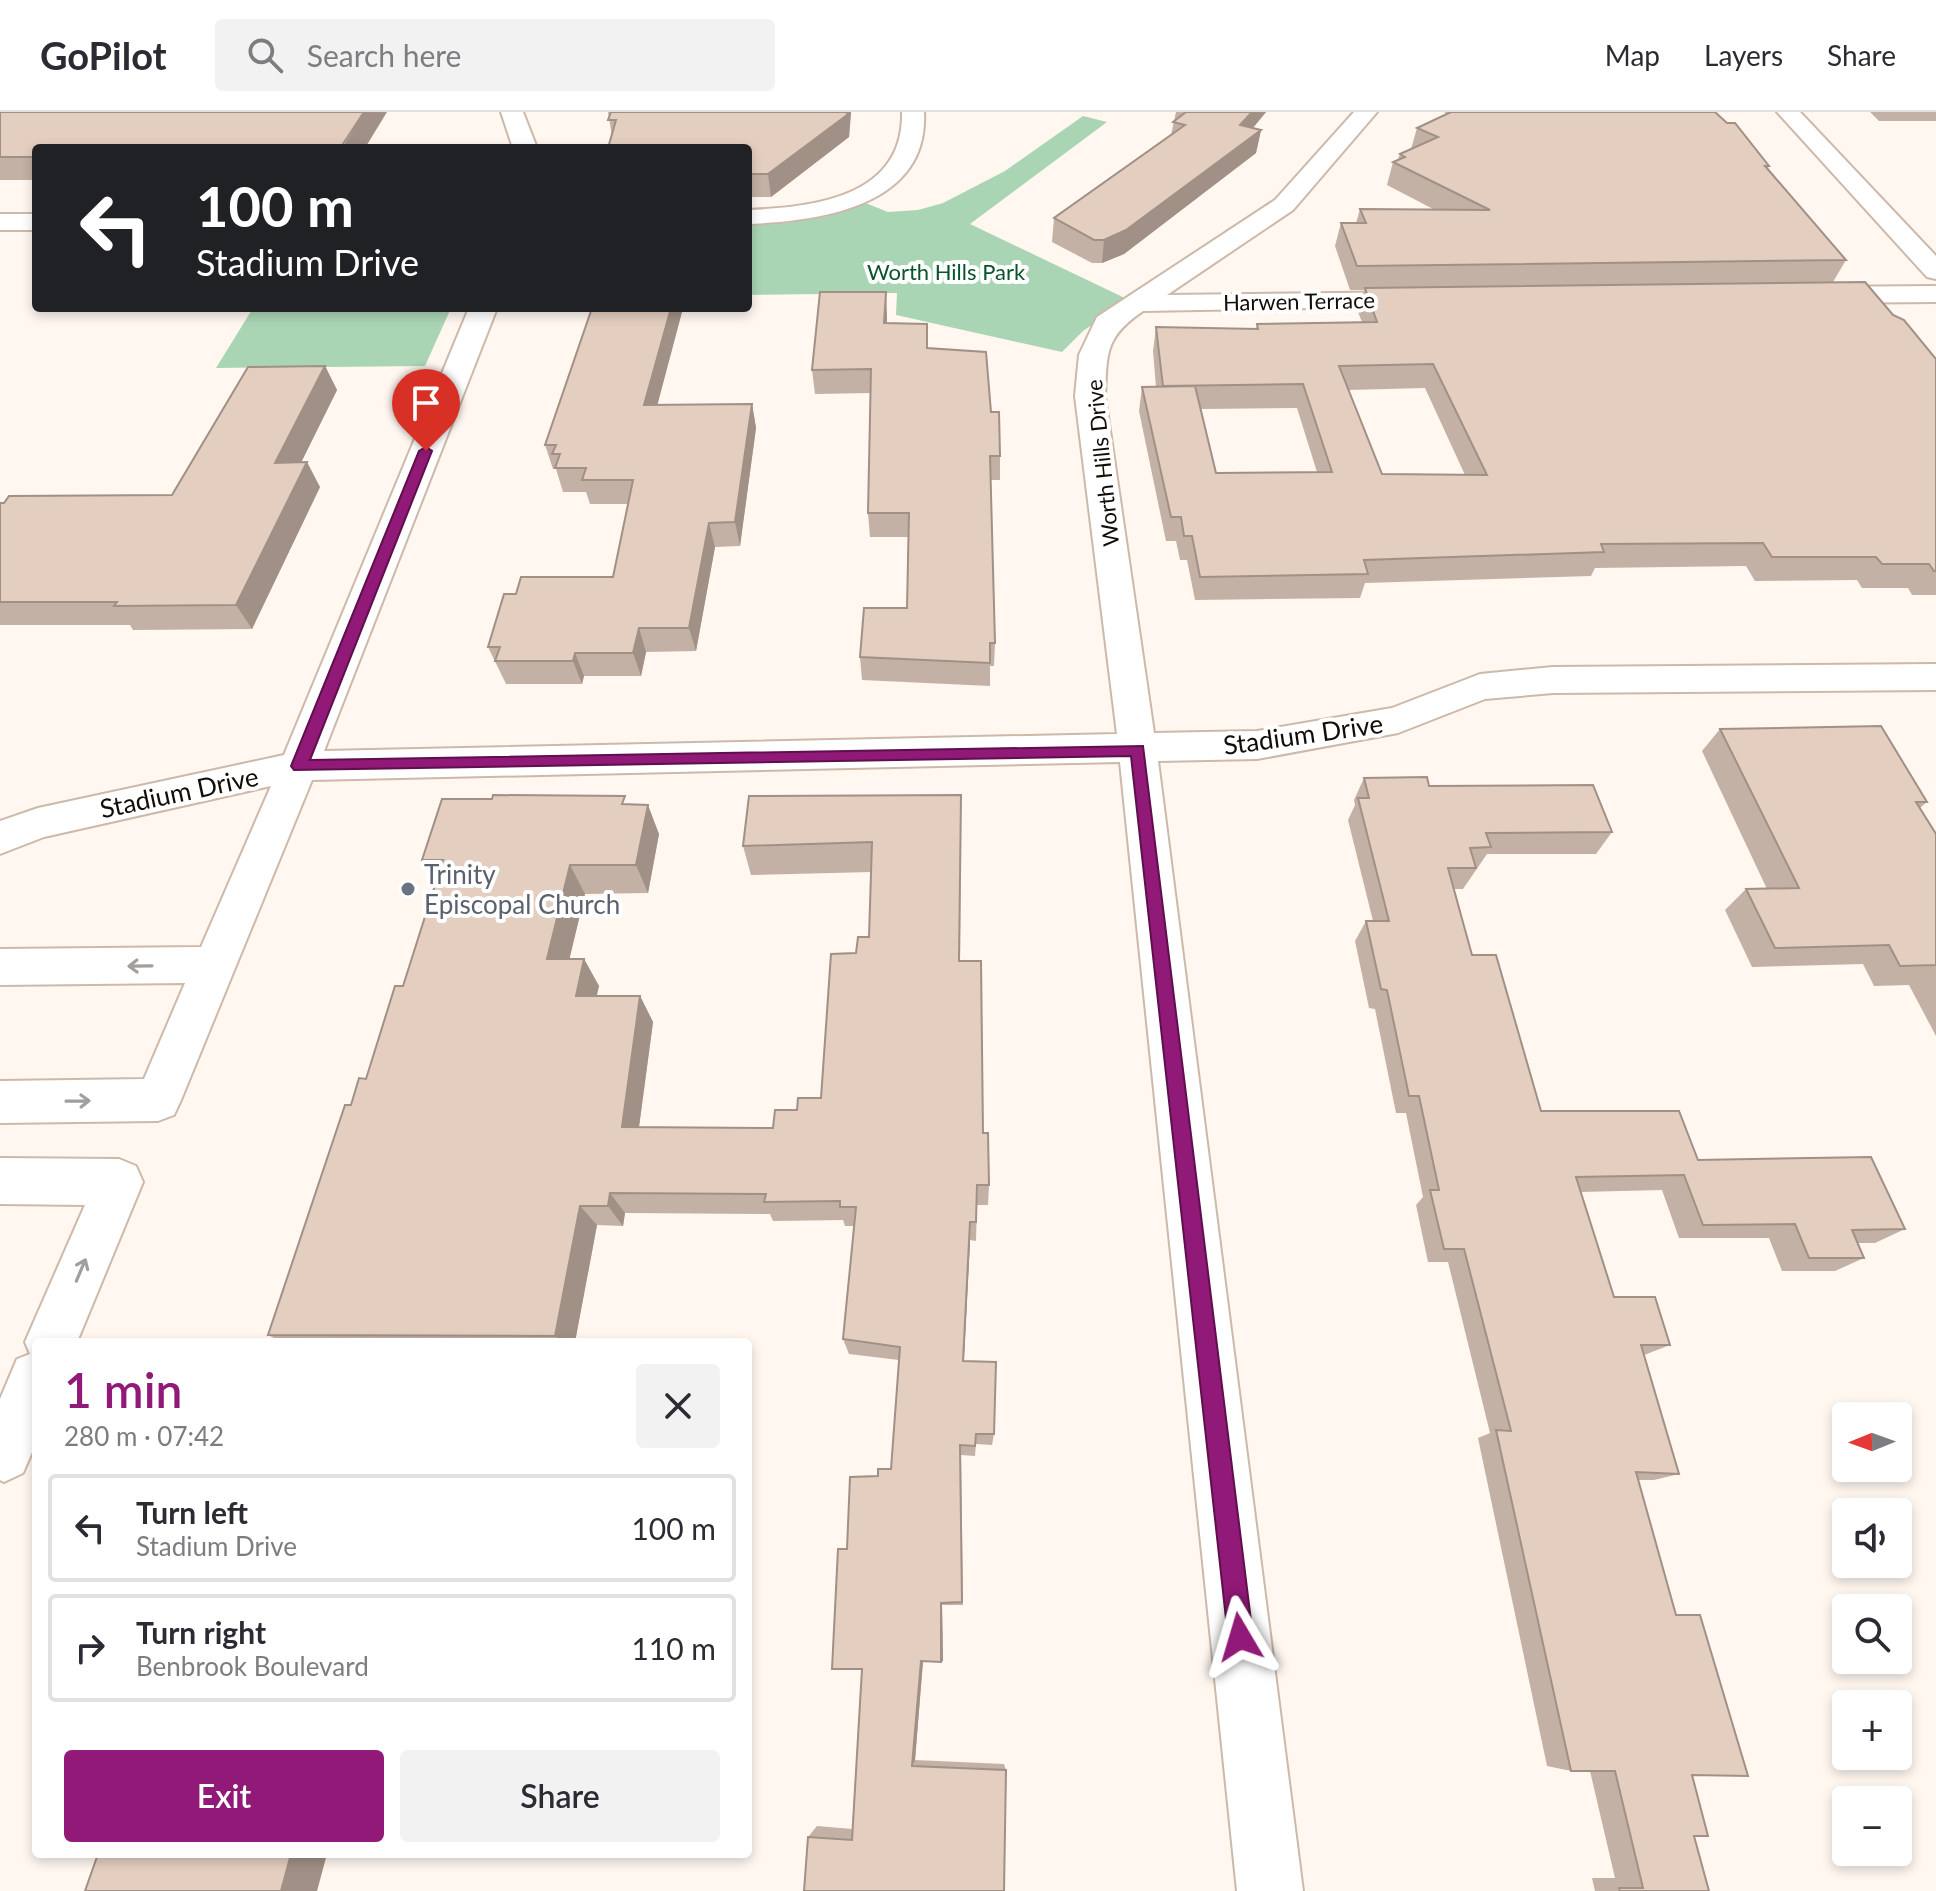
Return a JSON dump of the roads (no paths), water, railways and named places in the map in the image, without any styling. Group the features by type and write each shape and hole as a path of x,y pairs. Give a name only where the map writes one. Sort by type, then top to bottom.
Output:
{"street":[{"path":"512,112 524,144"},
{"path":"752,216 832,206 877,187 901,168 914,139 913,112"},
{"name":"Worth Hills Drive","path":"1270,1891 1138,750 1090,396 1093,355 1107,323 1284,205 1366,112"},
{"path":"1788,112 1936,271"},
{"path":"0,222 32,222"},
{"path":"1793,296 1936,294"},
{"name":"Harwen Terrace","path":"1141,303 1443,300"},
{"path":"0,1102 158,1100 218,965 481,312"},
{"name":"Stadium Drive","path":"0,838 38,823 299,766 1138,750 1273,743 1398,720 1480,687 1494,685 1553,680 1936,677"},
{"path":"0,967 218,965"},
{"path":"0,1181 119,1182 53,1338"},
{"path":"1,1456 32,1387"}],"place":[{"name":"Trinity Episcopal Church","path":"408,889"}],"park label":[{"name":"Worth Hills Park","path":"946,271"}]}
